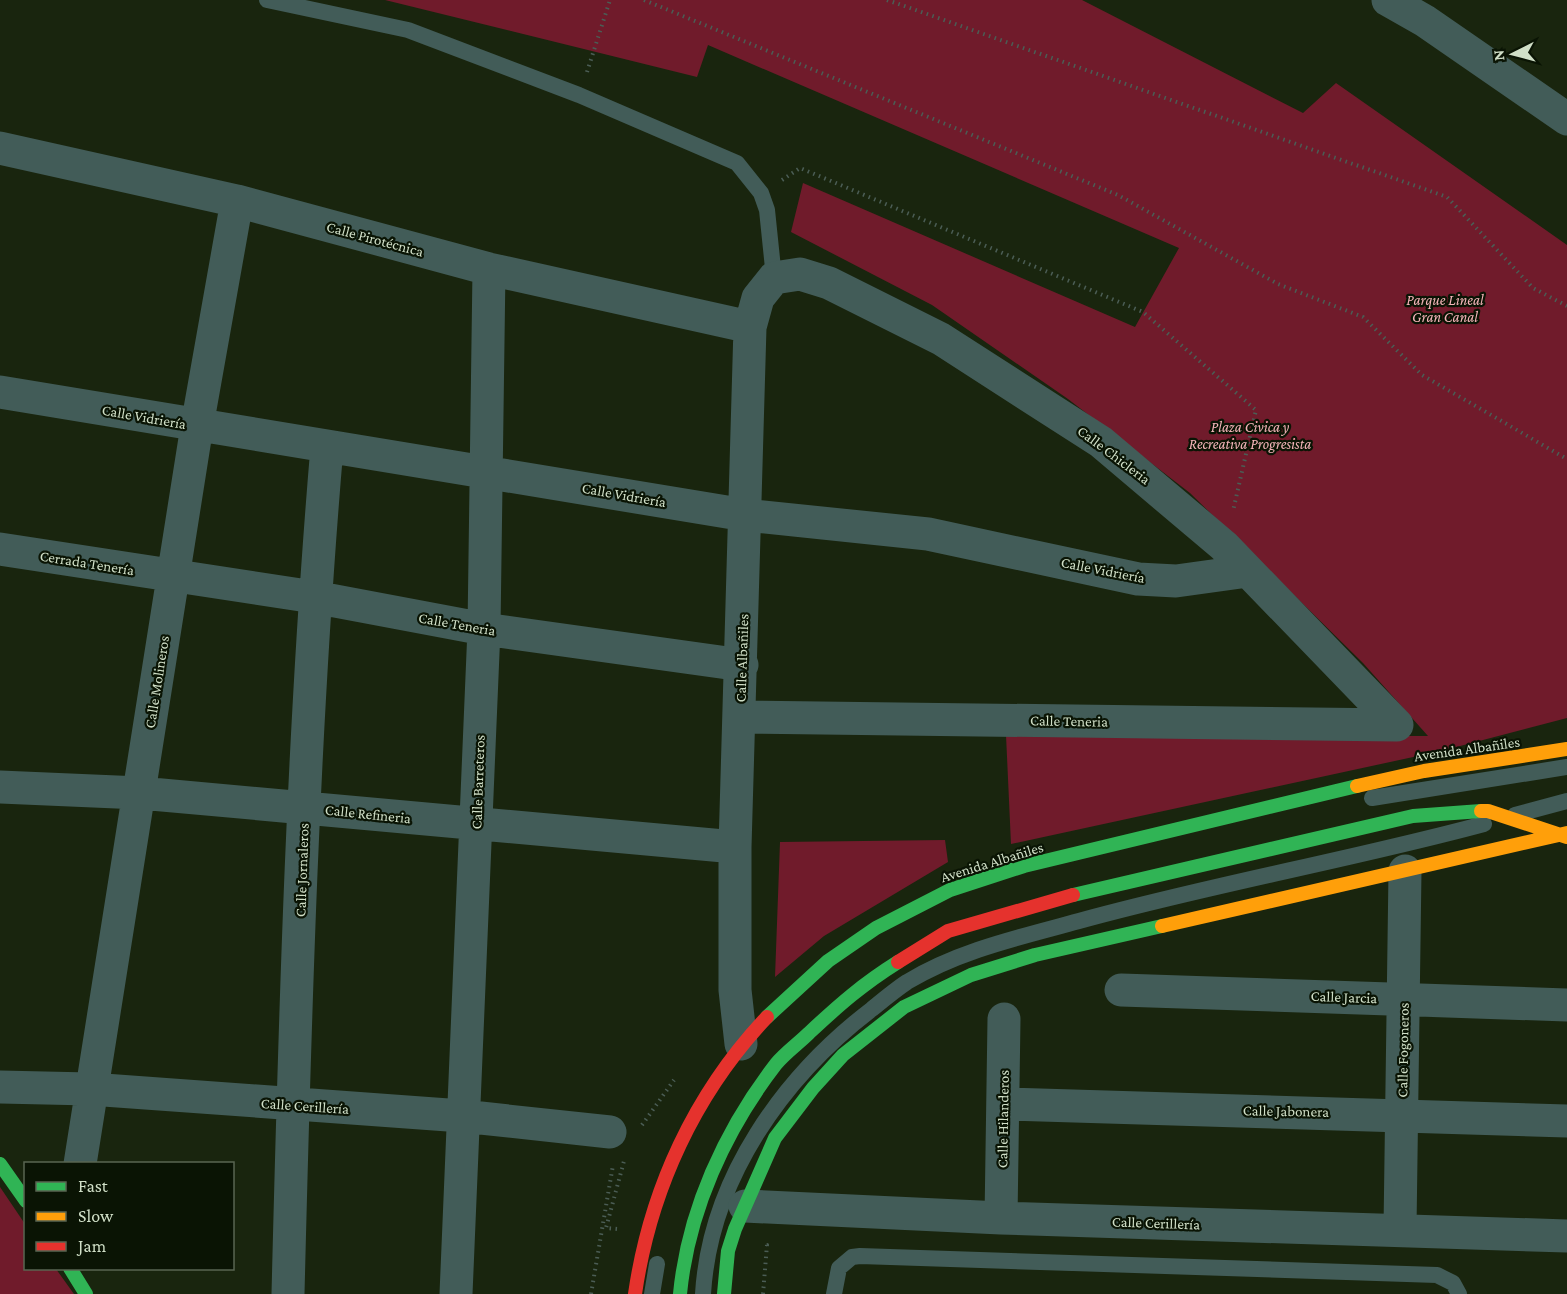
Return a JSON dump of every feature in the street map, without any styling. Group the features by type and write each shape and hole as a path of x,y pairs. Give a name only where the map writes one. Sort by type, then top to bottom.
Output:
{"main road":[{"name":"Avenida Albañiles","path":"635,1294 656,1204 686,1126 741,1044 796,987 849,943 940,895 985,879 1408,774 1567,749"},
{"path":"680,1294 683,1262 706,1184 739,1121 777,1063 862,984 948,931 1093,889 1413,816 1451,811 1488,811 1567,835"},
{"path":"724,1294 728,1251 775,1138 813,1088 843,1055 912,1002 971,975 1035,955 1567,835"},
{"path":"0,1164 24,1198"},
{"path":"71,1270 86,1294"}],"street":[{"path":"1388,0 1425,21 1567,119"},
{"name":"Calle Pirotécnica","path":"0,148 237,201 489,269 750,327"},
{"name":"Calle Molineros","path":"80,1162 196,426 237,201"},
{"name":"Calle Barreteros","path":"456,1294 484,629 489,269"},
{"name":"Calle Chicleria","path":"774,278 800,274 829,283 941,339 1101,442 1224,546 1397,724"},
{"name":"Calle Albañiles","path":"741,1044 735,990 735,847 750,327 758,298 774,278"},
{"name":"Calle Vidriería","path":"0,392 745,515 928,534 1138,579 1176,581 1248,571"},
{"name":"Calle Jornaleros","path":"288,1294 292,1106 314,597 327,447"},
{"name":"Cerrada Tenería","path":"0,549 174,577"},
{"name":"Calle Teneria","path":"174,577 314,597 484,629 742,665"},
{"name":"Calle Teneria","path":"740,717 1397,724"},
{"name":"Calle Refineria","path":"0,787 140,793 735,847"},
{"name":"Calle Fogoneros","path":"1400,1230 1405,871"},
{"name":"Calle Jarcia","path":"1121,990 1567,1005"},
{"name":"Calle Hilanderos","path":"1001,1218 1004,1019"},
{"name":"Calle Cerillería","path":"0,1087 90,1089 292,1106 462,1116 617,1148"},
{"name":"Calle Jabonera","path":"1004,1104 1402,1114 1567,1121"},
{"name":"Calle Cerillería","path":"745,1206 1001,1218 1567,1236"}],"lane":[{"path":"267,0 408,30 579,95 737,164 761,193 766,210 774,278"},
{"path":"652,1294 667,1215 681,1175 737,1072 781,1019 840,968 905,926 949,904 1001,885 1366,800 1567,767"},
{"path":"703,1294 715,1219 750,1145 773,1109 795,1080 844,1030 907,982 974,950 1132,906 1396,847 1567,801"},
{"path":"834,1294 839,1268 852,1257 861,1256 1437,1275 1446,1277 1453,1283 1459,1294"}],"path":[{"path":"579,95 610,0"},
{"path":"644,0 1118,195 1278,284 1362,317 1422,375 1567,459"},
{"path":"887,0 1447,197 1533,288 1567,306"},
{"path":"761,193 800,168 1143,312 1256,410 1224,546"},
{"path":"606,1228 617,1148"},
{"path":"591,1294 599,1232 617,1148"},
{"path":"763,1294 767,1245"}],"green space":[{"name":"Parque Lineal Gran Canal","path":"385,0 1082,0 1303,113 1336,83 1567,245 1567,718 1441,751 1011,844 1006,735 1428,736 1363,663 1190,493 1068,399 932,305 791,232 803,183 1135,327 1179,248 708,45 697,77"},
{"path":"945,840 948,862 824,936 775,977 780,842"},
{"path":"0,1187 24,1223 24,1270 57,1270 74,1294 0,1294"}],"traffic: fast":[{"path":"767,1017 828,961 876,928 950,890 1024,866 1357,786"},
{"path":"1073,895 1413,816 1481,811"},
{"path":"724,1294 728,1251 735,1229 775,1138 813,1088 843,1055 904,1007 971,975 1035,955 1162,926"},
{"path":"680,1294 684,1263 700,1202 725,1144 758,1089 788,1052 852,995 898,962"},
{"path":"0,1164 24,1198"},
{"path":"71,1270 86,1294"}],"traffic: slow":[{"path":"1357,786 1424,771 1567,749"},
{"path":"1481,811 1488,811 1567,837"},
{"path":"1162,926 1567,833"}],"traffic: jam":[{"path":"898,962 948,931 1073,895"},
{"path":"635,1294 652,1218 664,1181 680,1145 718,1078 741,1046 767,1017"}],"park label":[{"name":"Plaza Civica y Recreativa Progresista","path":"1250,436"}]}
